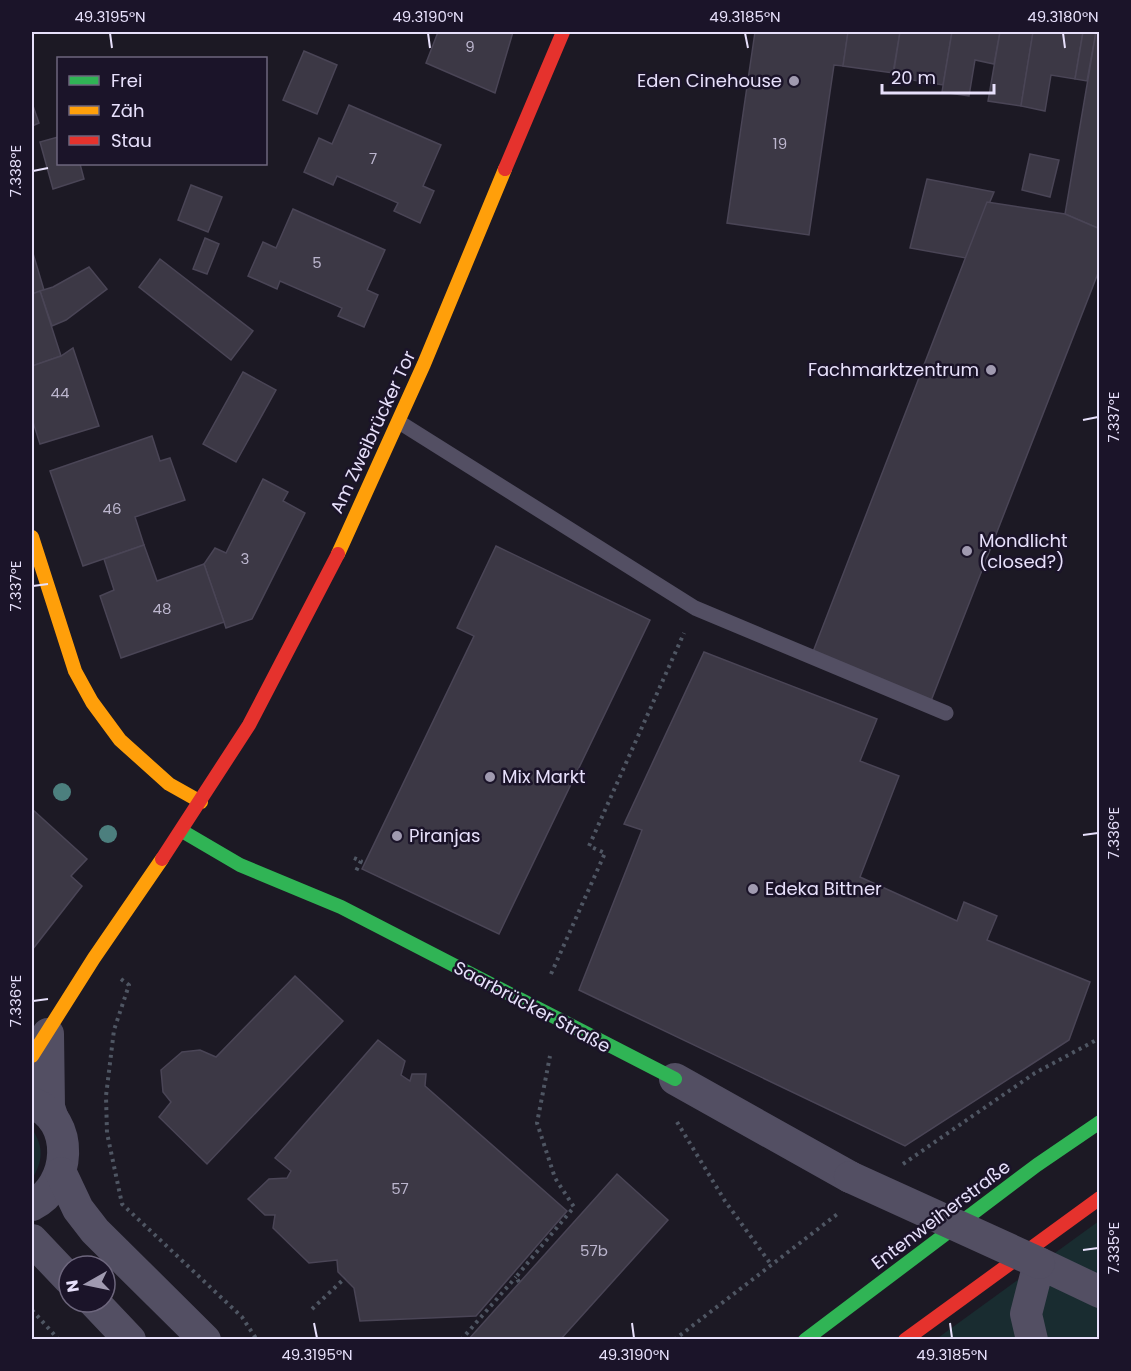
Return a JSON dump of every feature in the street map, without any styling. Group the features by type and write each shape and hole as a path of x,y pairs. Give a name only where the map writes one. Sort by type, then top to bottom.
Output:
{"street":[{"name":"Am Zweibrücker Tor","path":"182,831 268,692 399,422 563,32"},
{"path":"32,537 75,671 92,702 120,740 169,784 201,802"},
{"path":"32,1205 52,1188 61,1173 64,1155 61,1136 42,1111 50,1107 40,1045 94,958 182,831"},
{"name":"Saarbrücker Straße","path":"182,831 240,865 341,907 675,1080 850,1177 1100,1292"},
{"name":"Entenweiherstraße","path":"805,1340 1037,1165 1100,1122"},
{"path":"61,1173 78,1209 95,1231 205,1340"},
{"path":"905,1340 1100,1198"},
{"path":"32,1240 57,1266"},
{"path":"1032,1340 1026,1314 1039,1263"},
{"path":"105,1314 130,1340"}],"lane":[{"path":"399,422 695,608 946,713"}],"path":[{"path":"535,1008 605,853 589,846 695,608"},
{"path":"354,858 361,861 356,871"},
{"path":"94,958 129,985 114,1030 106,1096 107,1133 122,1204 242,1317 257,1340"},
{"path":"461,1340 574,1207 555,1178 537,1123 557,1020"},
{"path":"900,1166 1035,1073 1100,1038"},
{"path":"675,1080 677,1122 724,1201 770,1263"},
{"path":"674,1340 770,1263 844,1209"},
{"path":"516,1277 519,1282"},
{"path":"312,1309 345,1278"},
{"path":"32,1310 59,1340"}],"green space":[{"path":"32,1129 39,1142 41,1154 32,1179"},
{"path":"1099,1221 1099,1339 935,1340"}],"building":[{"path":"438,32 513,32 495,93 426,63"},
{"path":"755,32 848,32 843,66 834,65 809,235 727,223"},
{"path":"848,32 900,32 893,73 843,66"},
{"path":"900,32 952,32 943,85 893,77"},
{"path":"952,32 1000,32 994,64 975,60 969,96 942,92"},
{"path":"1000,32 1033,32 1021,106 988,101"},
{"path":"1033,32 1083,32 1075,79 1051,75 1045,111 1021,106"},
{"path":"1083,32 1096,32 1087,81 1075,79"},
{"path":"1096,32 1100,32 1100,229 1065,214"},
{"path":"304,51 337,65 317,114 283,100"},
{"path":"32,103 39,123 32,126"},
{"path":"349,105 441,145 423,186 434,191 420,223 394,211 398,203 337,176 333,185 304,172 319,138 332,144"},
{"path":"57,137 57,165 80,165 84,179 53,189 40,142"},
{"path":"1030,154 1059,160 1050,197 1022,190"},
{"path":"927,179 994,192 966,258 910,248"},
{"path":"191,185 222,197 208,232 178,220"},
{"name":"Fachmarktzentrum","path":"987,202 1065,214 1100,229 1100,268 929,706 811,657"},
{"path":"293,209 385,250 367,290 378,295 364,327 338,316 342,308 280,281 277,289 248,276 263,242 276,248"},
{"path":"205,238 219,244 207,274 193,269"},
{"path":"32,250 44,290 32,294"},
{"path":"160,259 253,331 231,360 139,287"},
{"path":"89,267 107,289 66,320 52,326 40,291 53,287"},
{"path":"40,291 61,356 32,366 32,294"},
{"path":"73,348 99,426 40,444 32,419 32,366 61,356"},
{"path":"243,372 276,390 236,462 203,444"},
{"path":"152,436 160,461 170,458 185,500 135,517 144,545 83,566 50,471"},
{"path":"263,479 288,492 283,501 305,513 252,619 226,628 204,564 215,548 226,553"},
{"path":"144,545 157,581 204,564 224,622 121,658 100,596 114,590 104,559"},
{"name":"Mix Markt","path":"496,546 650,620 499,934 362,869 474,636 457,628"},
{"name":"Edeka Bittner","path":"704,652 877,719 860,761 899,776 860,877 957,921 964,902 997,916 987,940 1090,982 1069,1040 905,1146 579,990 642,830 624,824"},
{"path":"32,809 87,859 71,876 82,886 32,950"},
{"path":"295,976 343,1021 207,1164 159,1117 171,1102 163,1092 161,1070 182,1052 200,1050 216,1057"},
{"path":"378,1040 405,1061 401,1075 410,1081 412,1074 426,1074 425,1086 567,1211 476,1316 360,1321 354,1288 338,1272 337,1260 309,1263 273,1228 275,1215 265,1215 248,1199 269,1179 287,1178 291,1171 275,1158"},
{"path":"617,1174 668,1220 560,1340 468,1340"}],"traffic: fast":[{"path":"182,831 240,865 341,907 675,1079"},
{"path":"805,1340 1037,1165 1100,1122"}],"traffic: slow":[{"path":"338,554 424,364 505,169"},
{"path":"32,537 75,671 92,702 120,740 169,784 201,802"},
{"path":"32,1056 94,958 162,859"}],"traffic: jam":[{"path":"505,169 563,32"},
{"path":"162,859 249,725 338,554"},
{"path":"905,1340 1100,1198"}],"place":[{"name":"Eden Cinehouse","path":"794,81"},
{"name":"Fachmarktzentrum","path":"991,370"},
{"name":"Mondlicht (closed?)","path":"967,551"},
{"name":"Mix Markt","path":"490,777"},
{"name":"Piranjas","path":"397,836"},
{"name":"Edeka Bittner","path":"753,889"}]}
